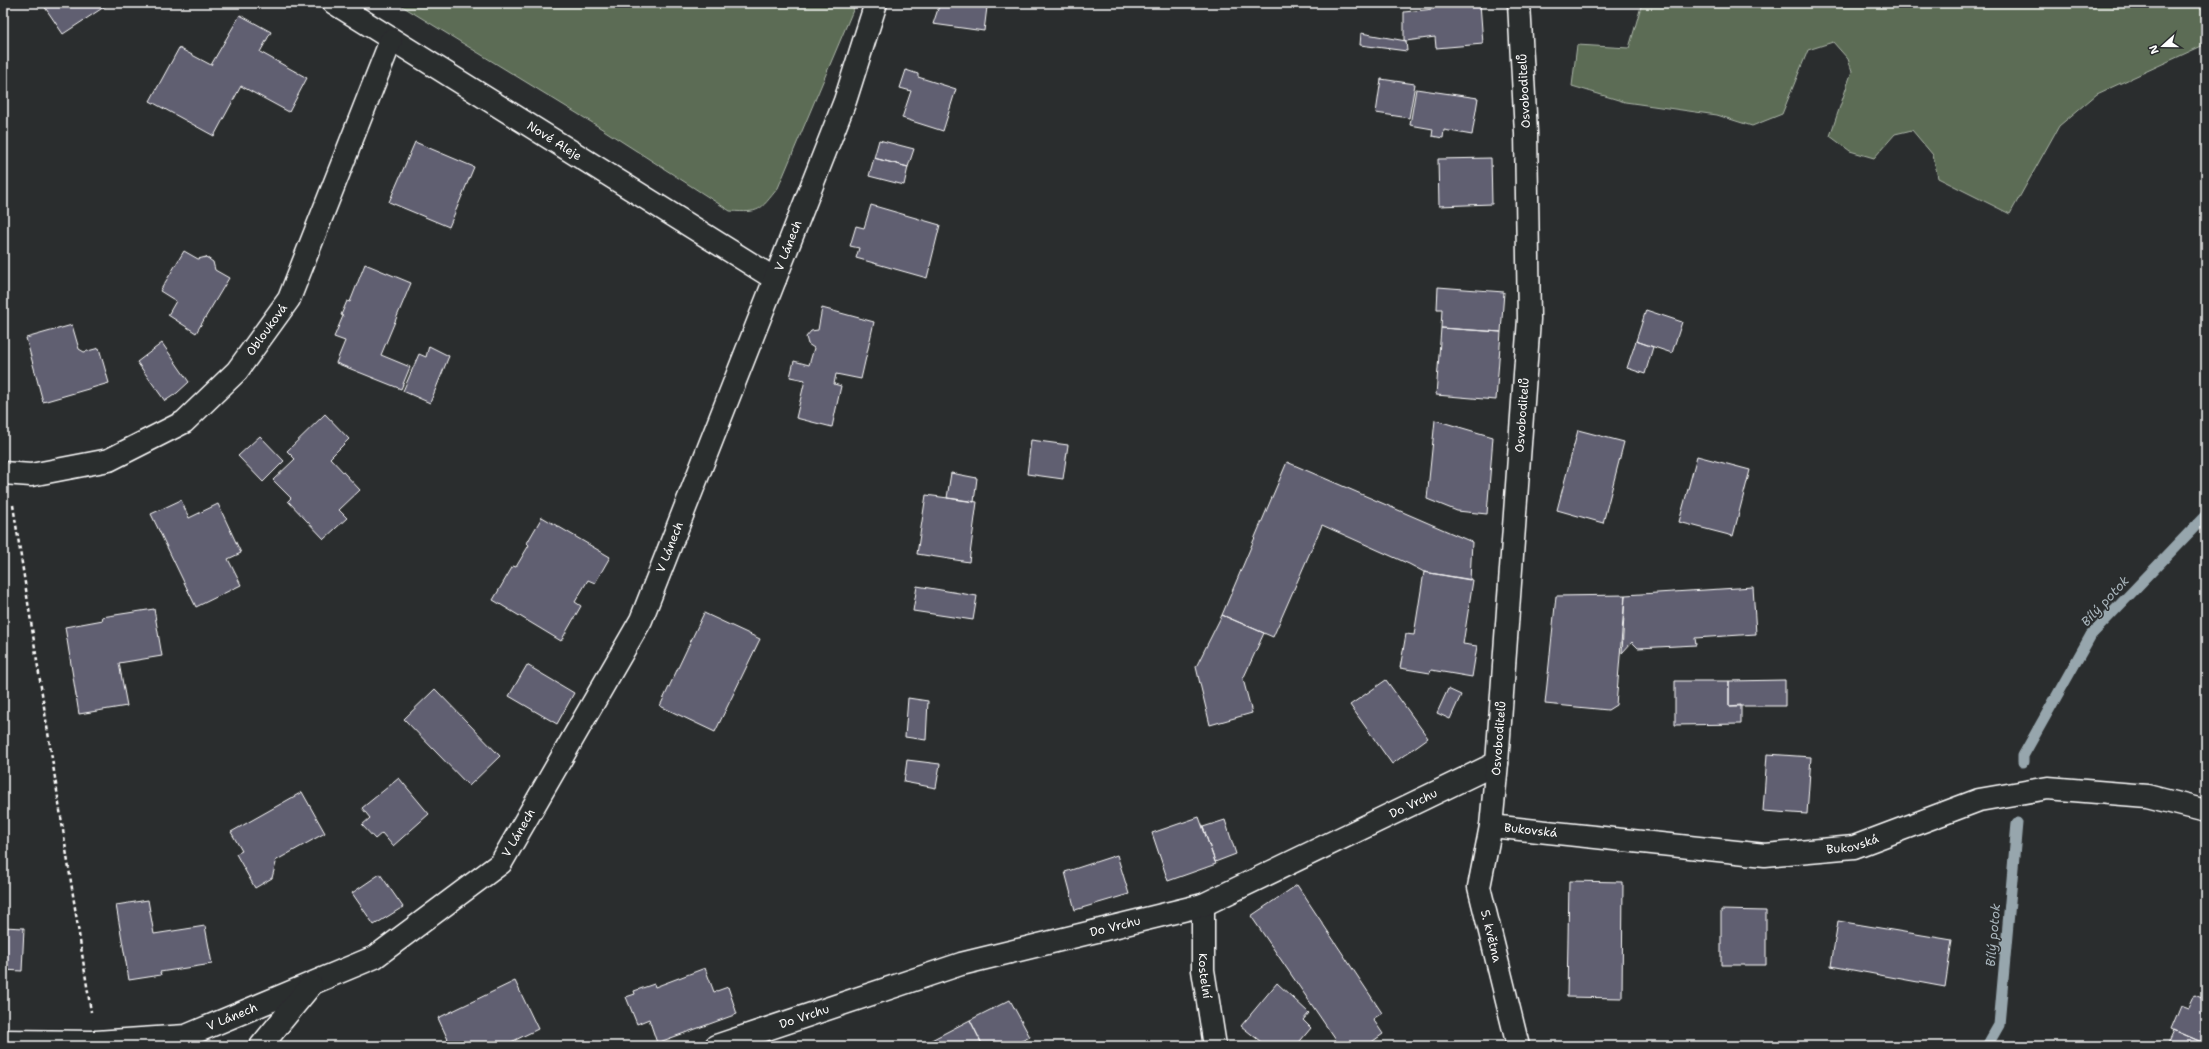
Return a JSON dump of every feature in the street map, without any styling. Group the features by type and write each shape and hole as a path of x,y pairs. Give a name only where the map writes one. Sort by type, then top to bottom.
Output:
{"street":[{"name":"Nové Aleje","path":"334,3 775,279"},
{"name":"V Lánech","path":"3,1041 96,1042 186,1036 375,957 501,863 641,620 845,102 876,3"},
{"name":"Osvoboditelů","path":"1491,826 1497,763 1529,319 1526,133 1519,3"},
{"name":"Oblouková","path":"6,473 31,475 109,460 184,422 237,371 289,299 391,40"},
{"name":"Do Vrchu","path":"716,1046 961,964 1203,905 1497,763"},
{"name":"Bukovská","path":"1491,826 1765,855 1854,847 1978,800 2048,788 2147,796 2206,811"},
{"name":"5. května","path":"1491,826 1479,887 1518,1046"},
{"name":"Kostelní","path":"1203,905 1202,970 1215,1046"},
{"name":"V Lánech","path":"261,1046 314,982"}],"path":[{"path":"6,473 96,1042"}],"green space":[{"path":"397,3 856,3 778,188 763,206 754,211 740,212 730,211 596,125"},
{"path":"1642,3 2206,3 2206,44 2097,94 2059,126 2010,214 1938,178 1933,155 1912,130 1895,134 1874,158 1850,151 1830,136 1852,71 1848,59 1833,42 1808,50 1782,114 1752,126 1717,115 1625,102 1572,86 1577,45 1629,48"}],"building":[{"path":"42,3 106,3 107,5 63,34"},
{"path":"940,3 958,3 987,7 984,31 933,24"},
{"path":"1433,3 1480,3 1483,44 1436,48 1435,37 1404,40 1404,12 1434,9"},
{"path":"240,15 271,32 260,52 307,78 289,112 241,86 214,136 150,101 179,48 211,65"},
{"path":"1361,33 1406,41 1407,51 1360,45"},
{"path":"906,70 918,74 918,77 956,89 943,131 902,118 911,91 900,88"},
{"path":"1381,79 1415,84 1409,118 1376,113"},
{"path":"1416,89 1478,98 1472,135 1444,130 1443,138 1432,136 1433,129 1410,125"},
{"path":"879,140 914,149 908,167 874,158"},
{"path":"415,142 474,167 449,227 389,202"},
{"path":"874,158 908,167 904,185 869,176"},
{"path":"1491,158 1492,204 1439,206 1438,159"},
{"path":"871,205 940,225 927,278 856,258 859,248 850,246 856,226 864,228"},
{"path":"184,251 198,259 206,257 213,262 215,270 229,278 196,333 168,315 176,301 160,291"},
{"path":"365,264 411,283 381,355 410,367 401,389 336,363 345,341 334,337 343,316 341,315 347,301 350,302"},
{"path":"1438,287 1504,292 1501,332 1441,328 1442,309 1437,309"},
{"path":"822,308 874,322 861,379 836,374 834,384 841,386 832,427 796,418 805,380 790,377 794,361 809,365 814,348 808,344 806,337 811,331 818,330"},
{"path":"1646,310 1682,322 1672,353 1636,341"},
{"path":"72,325 79,349 84,352 99,348 109,383 43,402 26,338"},
{"path":"1441,328 1501,332 1496,400 1436,395"},
{"path":"1636,341 1653,347 1645,374 1627,368"},
{"path":"162,343 189,382 165,401 137,362"},
{"path":"429,346 449,356 430,403 403,391 419,354 426,357"},
{"path":"325,414 349,439 330,458 360,490 339,510 347,518 324,539 288,501 291,498 273,480 295,459 287,451"},
{"path":"1435,420 1493,437 1487,514 1457,511 1427,499"},
{"path":"1578,430 1624,442 1603,523 1557,510"},
{"path":"260,436 284,461 263,482 238,456"},
{"path":"1031,440 1068,445 1063,479 1027,474"},
{"path":"1697,456 1750,470 1733,536 1679,522"},
{"path":"1287,462 1472,542 1470,580 1424,572 1322,525 1273,637 1222,615"},
{"path":"951,473 977,478 974,502 947,498"},
{"path":"926,495 977,502 969,562 917,554"},
{"path":"181,500 189,518 218,504 241,553 228,559 241,585 196,607 151,514"},
{"path":"542,517 610,557 595,583 588,580 575,602 581,606 561,641 493,600 513,566 516,567 529,545 527,543"},
{"path":"1424,572 1473,580 1463,644 1477,646 1472,677 1431,670 1430,673 1400,668 1406,634 1414,635"},
{"path":"917,586 977,596 973,620 913,611"},
{"path":"1753,587 1756,634 1695,638 1696,645 1638,648 1632,642 1622,653 1625,595"},
{"path":"1625,595 1616,705 1608,710 1545,704 1556,596"},
{"path":"154,609 162,656 119,663 127,706 79,714 65,627 103,620 102,617"},
{"path":"704,613 760,639 715,732 660,706"},
{"path":"1222,615 1264,633 1243,679 1252,713 1210,725 1196,667"},
{"path":"527,665 574,693 557,724 509,696"},
{"path":"1386,680 1428,738 1392,764 1350,705"},
{"path":"1785,680 1785,706 1729,706 1729,681"},
{"path":"1675,681 1729,681 1729,706 1741,705 1741,724 1675,725"},
{"path":"435,689 500,756 469,786 404,719"},
{"path":"1448,689 1461,695 1450,719 1437,713"},
{"path":"908,698 928,701 926,740 905,737"},
{"path":"1767,754 1811,757 1807,814 1763,811"},
{"path":"907,760 940,764 936,788 904,782"},
{"path":"399,778 429,814 393,846 382,833 375,839 362,825 370,818 362,808"},
{"path":"302,792 325,833 275,861 276,863 272,878 255,888 236,854 242,851 231,832"},
{"path":"1199,817 1216,864 1168,881 1152,833"},
{"path":"1225,820 1236,854 1215,862 1203,827"},
{"path":"1117,855 1129,894 1075,910 1065,872"},
{"path":"380,874 403,907 374,925 352,893"},
{"path":"1569,881 1623,882 1622,998 1567,997"},
{"path":"1297,885 1382,1013 1373,1019 1383,1034 1366,1046 1340,1046 1251,916"},
{"path":"148,900 154,934 205,926 212,964 160,972 161,975 129,980 116,905"},
{"path":"1721,910 1766,911 1766,965 1721,965"},
{"path":"1838,921 1952,940 1945,987 1831,966"},
{"path":"3,927 24,928 22,971 3,970"},
{"path":"705,968 714,992 728,987 737,1014 657,1043 649,1019 637,1024 626,997 635,994 634,991 654,984 655,987"},
{"path":"515,981 538,1029 503,1046 451,1046 438,1018"},
{"path":"1277,983 1309,1013 1303,1020 1311,1028 1296,1046 1266,1046 1241,1026"},
{"path":"2195,995 2206,1000 2206,1044 2171,1029 2181,1005 2189,1008"},
{"path":"1010,1000 1030,1037 1011,1046 983,1046 970,1020"},
{"path":"970,1020 983,1046 920,1046"},
{"path":"2174,1030 2206,1044 2206,1046 2167,1046"}],"waterway":[{"name":"Bílý potok","path":"2023,762 2023,756 2091,635 2206,515"},
{"name":"Bílý potok","path":"1987,1046 1999,1025 2017,823"}]}
